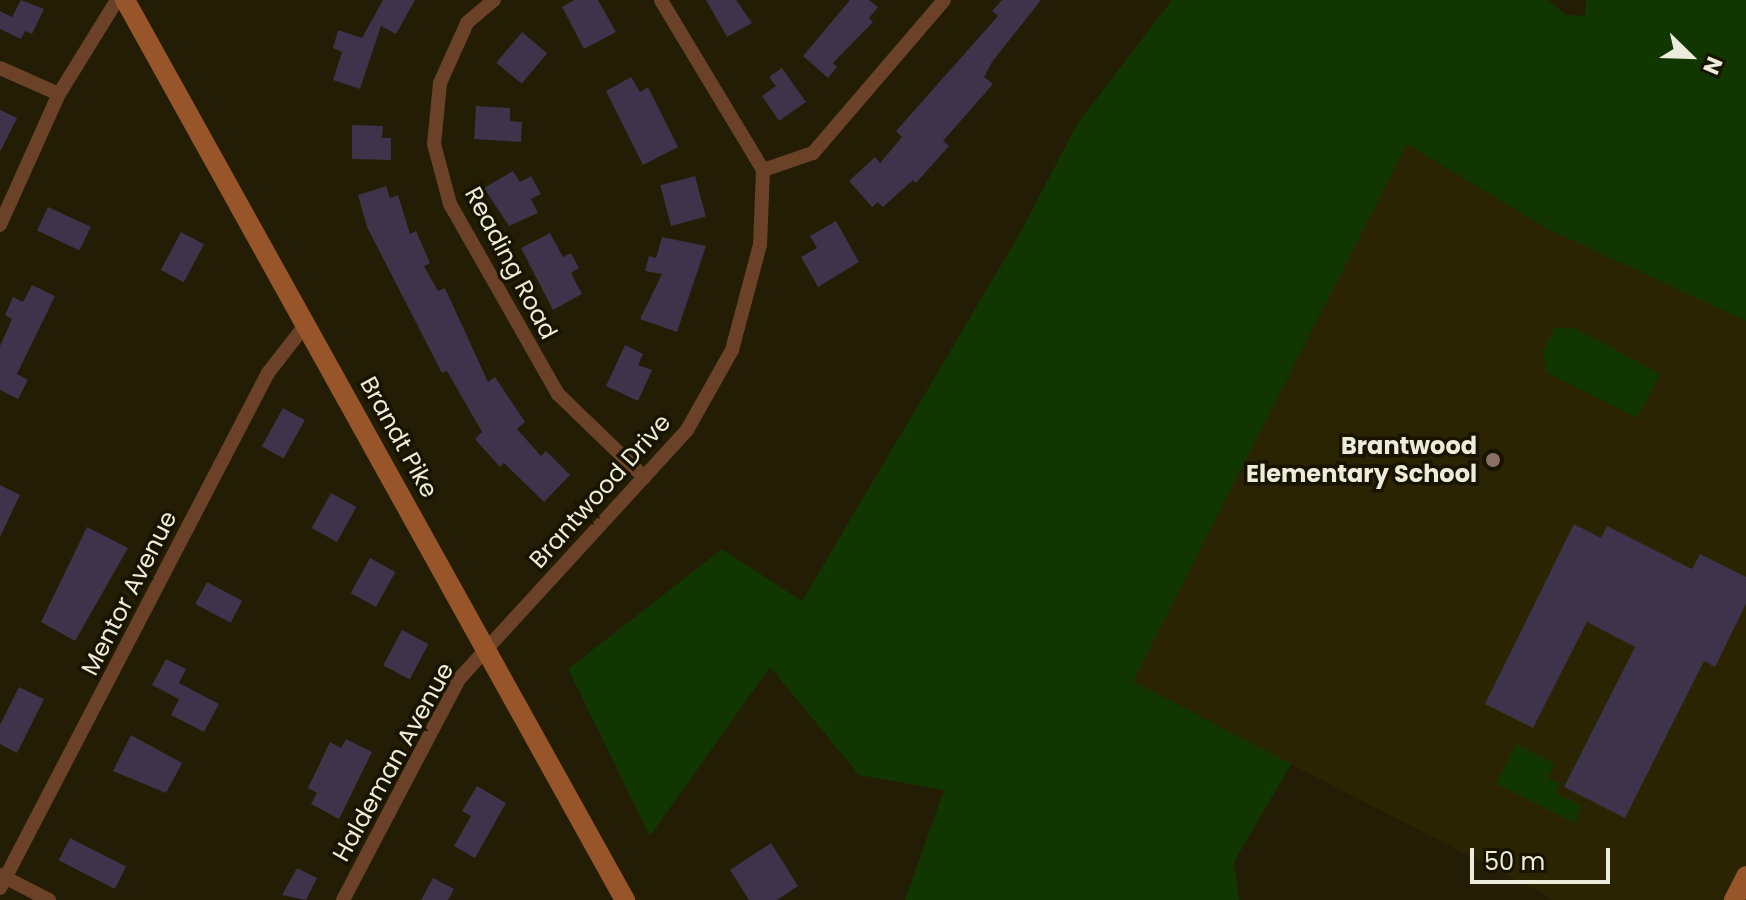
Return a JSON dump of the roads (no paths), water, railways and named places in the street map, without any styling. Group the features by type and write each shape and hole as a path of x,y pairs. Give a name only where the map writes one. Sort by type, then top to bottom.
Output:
{"main road":[{"name":"Brandt Pike","path":"125,0 625,900"},
{"path":"1734,900 1746,876"}],"street":[{"path":"0,225 59,94 117,0"},
{"name":"Reading Road","path":"494,0 467,23 440,83 434,144 450,204 558,394 644,477"},
{"path":"661,0 763,170 813,153 944,0"},
{"path":"0,68 59,94"},
{"name":"Brantwood Drive","path":"486,648 687,430 732,350 760,245 763,170"},
{"name":"Mentor Avenue","path":"2,880 268,373 306,324"},
{"name":"Haldeman Avenue","path":"343,900 459,679 486,648"},
{"path":"2,880 49,900"}],"place":[{"name":"Brantwood Elementary School","path":"1493,460"}]}
